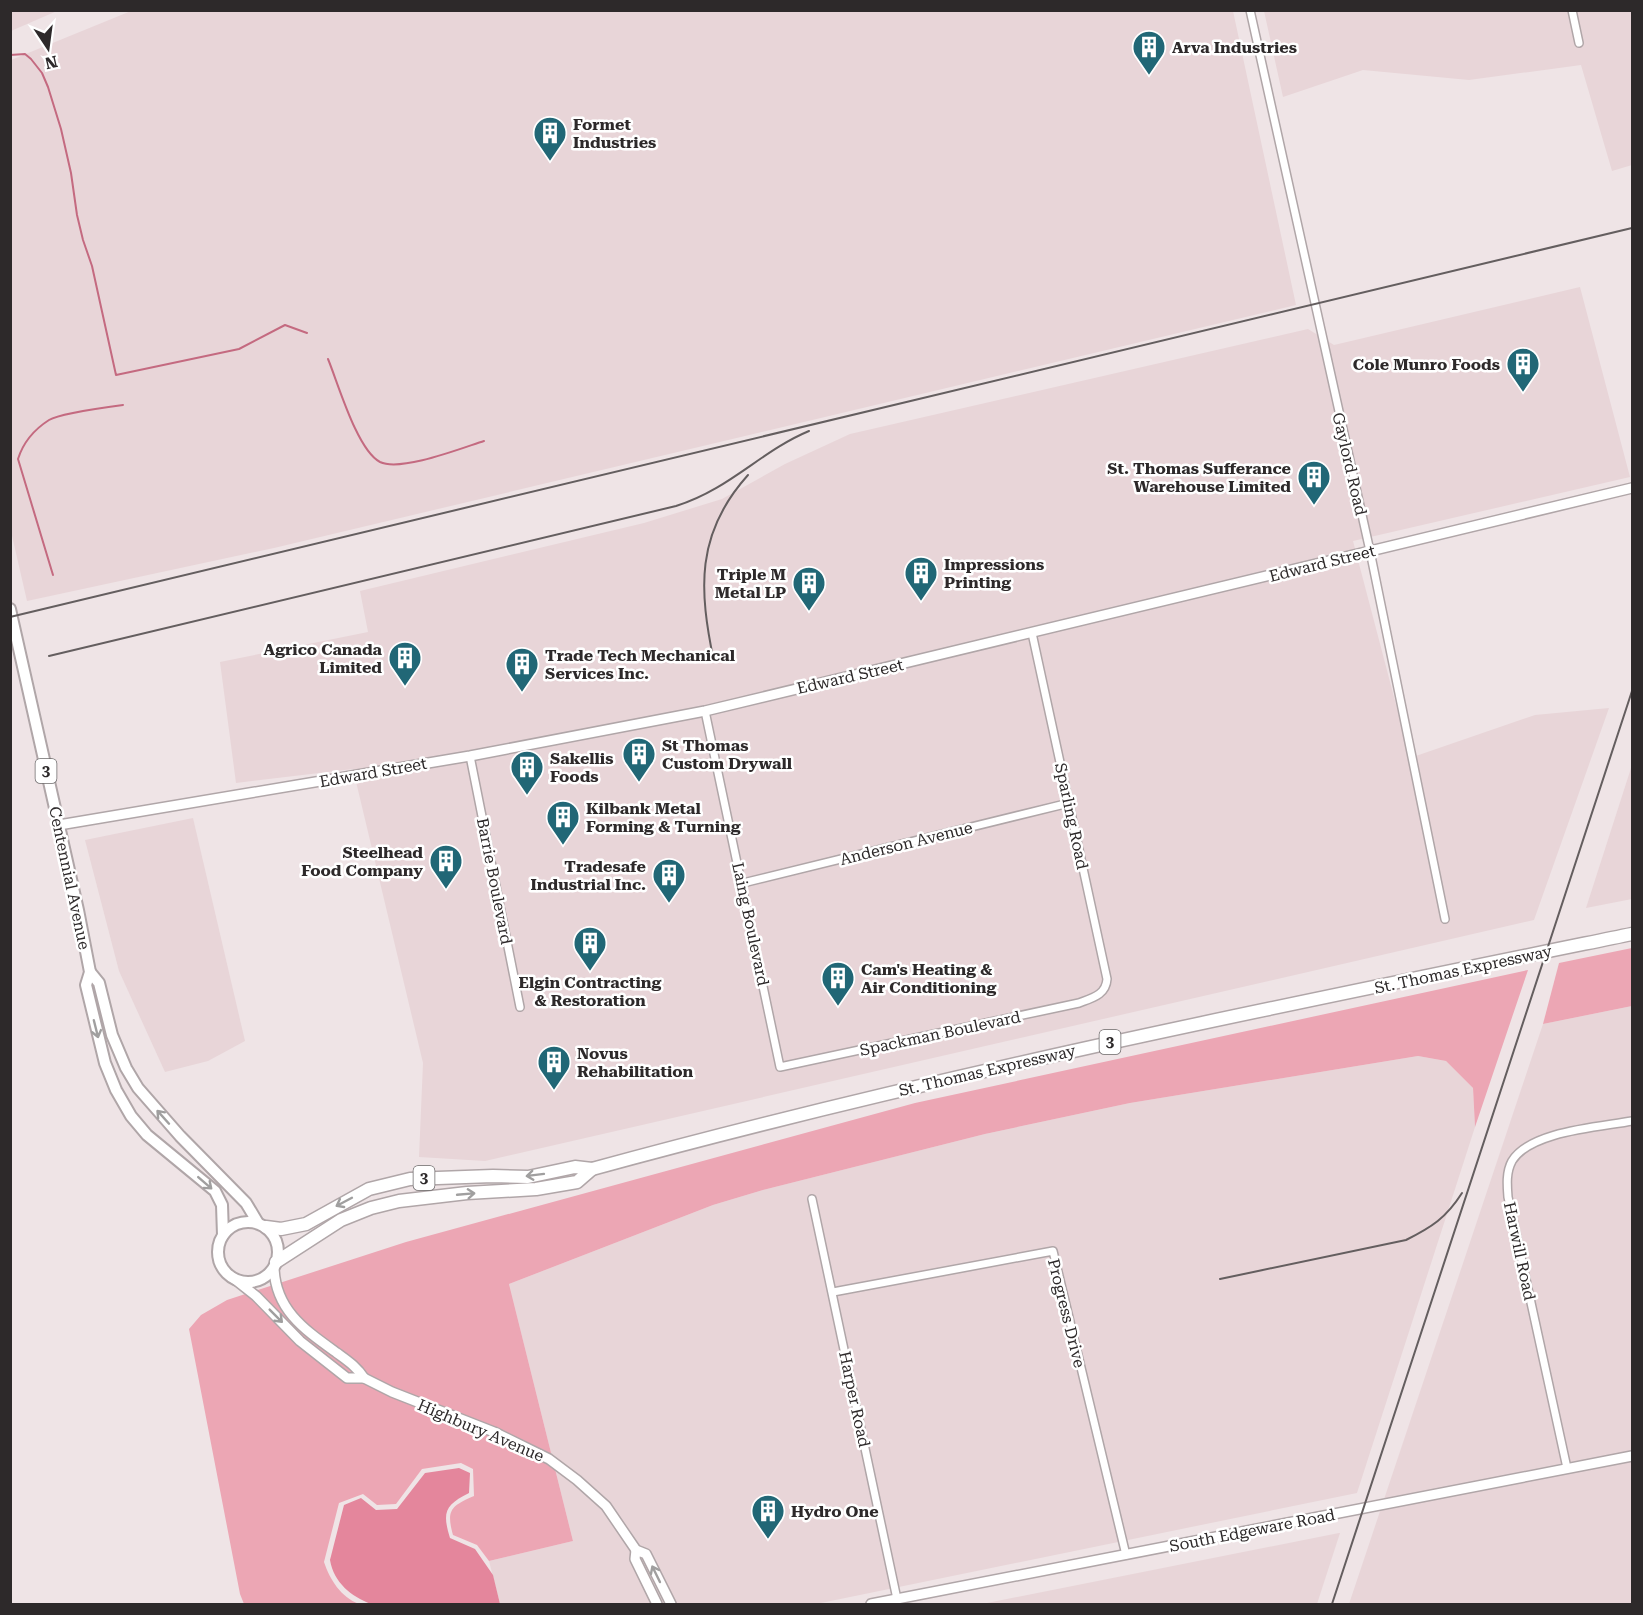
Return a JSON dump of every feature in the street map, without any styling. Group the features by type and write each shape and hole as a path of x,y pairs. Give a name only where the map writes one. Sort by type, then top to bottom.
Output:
{"highway":[{"name":"St. Thomas Expressway","path":"262,1225 281,1229 306,1224 369,1189 410,1179 528,1177 575,1167 592,1169 813,1111 1001,1066 1632,934"},
{"name":"St. Thomas Expressway","path":"275,1264 341,1220 371,1208 399,1201 546,1188 577,1182 592,1169"}],"main road":[{"name":"Centennial Avenue","path":"10,609 90,972 99,983 112,1035 126,1068 138,1088 180,1136 246,1203 262,1225"},
{"name":"Centennial Avenue","path":"90,972 86,985 94,1023 105,1064 116,1090 131,1116 147,1135 214,1191 222,1205 223,1235"},
{"path":"248,1221 262,1225 274,1235 278,1244 275,1264 262,1279 252,1282 232,1277 220,1263 219,1243 223,1235 230,1227 238,1223 248,1221"}],"street":[{"name":"Gaylord Road","path":"1250,10 1370,551 1445,919"},
{"path":"1572,10 1579,43"},
{"name":"Edward Street","path":"59,825 470,756 705,711 1632,488"},
{"name":"Sparling Road","path":"1032,633 1107,979 1106,987 1098,996"},
{"name":"Laing Boulevard","path":"705,711 780,1067"},
{"name":"Barrie Boulevard","path":"470,756 520,1006"},
{"name":"Anderson Avenue","path":"743,883 1069,803"},
{"name":"Spackman Boulevard","path":"780,1067 1079,1003 1098,996"},
{"name":"Harwill Road","path":"1567,1468 1508,1197 1508,1170 1520,1152 1544,1137 1632,1120"},
{"name":"Harper Road","path":"812,1199 897,1599"},
{"name":"Progress Drive","path":"833,1292 1053,1251 1126,1555"},
{"name":"Highbury Avenue","path":"275,1264 276,1288 286,1310 327,1346 358,1369 364,1378"},
{"name":"Highbury Avenue","path":"232,1277 256,1296 300,1341 347,1378 364,1378 392,1392 494,1432 549,1459 606,1506 636,1550 646,1554 671,1605"},
{"name":"South Edgeware Road","path":"871,1605 1632,1456"},
{"name":"Highbury Avenue","path":"636,1550 635,1558 657,1605"}],"shaded area":[{"path":"11,10 57,10 57,11 11,31"},
{"path":"131,11 1233,11 1296,305 274,548 27,601 10,527 11,60"},
{"path":"1264,11 1632,11 1632,165 1612,171 1581,65 1469,80 1363,70 1283,97"},
{"path":"1580,287 1630,477 1353,541 1410,758 1535,715 1609,708 1534,920 485,1161 419,1157 423,1063 353,769 236,783 220,662 368,632 360,591 644,523 722,499 785,464 850,434 1308,329 1334,345"},
{"path":"1632,765 1632,899 1586,908"},
{"path":"193,818 245,1041 208,1061 165,1072 119,971 85,840"},
{"path":"1632,948 1632,1006 1543,1024 1559,963"},
{"path":"1528,970 1475,1127 1473,1088 1446,1061 1418,1056 1130,1103 985,1134 763,1190 713,1205 509,1284 573,1541 489,1561 477,1545 453,1535 451,1527 452,1510 474,1496 473,1469 461,1463 422,1469 396,1504 377,1505 363,1494 339,1503 324,1562 337,1587 359,1604 244,1604 240,1594 189,1329 201,1315 227,1300 406,1242 915,1103"},
{"path":"1632,1006 1632,1604 1349,1604 1543,1024"},
{"path":"1418,1056 1446,1061 1473,1088 1475,1127 1357,1493 816,1604 500,1604 489,1561 573,1541 509,1284 713,1205 763,1190 985,1134 1130,1103"},
{"path":"459,1468 470,1473 469,1493 455,1501 448,1510 446,1522 450,1538 475,1549 493,1575 500,1604 371,1604 344,1588 335,1575 330,1560 344,1505 361,1498 376,1510 397,1509 425,1473"},
{"path":"1339,1533 1317,1604 982,1604"}],"waterway":[{"path":"10,55 25,54 31,59 42,73 48,87 61,129 77,215 92,266 116,375 239,349 285,325 307,333"},
{"path":"328,359 356,430 372,455 380,462 390,464 416,462 484,441"},
{"path":"53,575 18,459 20,453 30,437 49,420 73,413 123,405"}],"railway":[{"path":"10,617 1632,228"},
{"path":"49,656 676,506 713,490 792,439 809,431"},
{"path":"714,662 704,587 710,541 718,519 748,475"},
{"path":"1332,1604 1632,691"},
{"path":"1220,1279 1406,1240 1438,1221 1462,1193"}],"place":[{"name":"Arva Industries","path":"1149,76"},
{"name":"Formet Industries","path":"550,162"},
{"name":"Cole Munro Foods","path":"1523,393"},
{"name":"St. Thomas Sufferance Warehouse Limited","path":"1314,506"},
{"name":"Impressions Printing","path":"921,602"},
{"name":"Triple M Metal LP","path":"809,612"},
{"name":"Agrico Canada Limited","path":"405,687"},
{"name":"Trade Tech Mechanical Services Inc.","path":"522,693"},
{"name":"St Thomas Custom Drywall","path":"639,783"},
{"name":"Sakellis Foods","path":"527,796"},
{"name":"Kilbank Metal Forming & Turning","path":"563,846"},
{"name":"Steelhead Food Company","path":"446,890"},
{"name":"Tradesafe Industrial Inc.","path":"669,904"},
{"name":"Elgin Contracting & Restoration","path":"590,972"},
{"name":"Cam's Heating & Air Conditioning","path":"838,1007"},
{"name":"Novus Rehabilitation","path":"554,1091"},
{"name":"Hydro One","path":"768,1540"}]}
